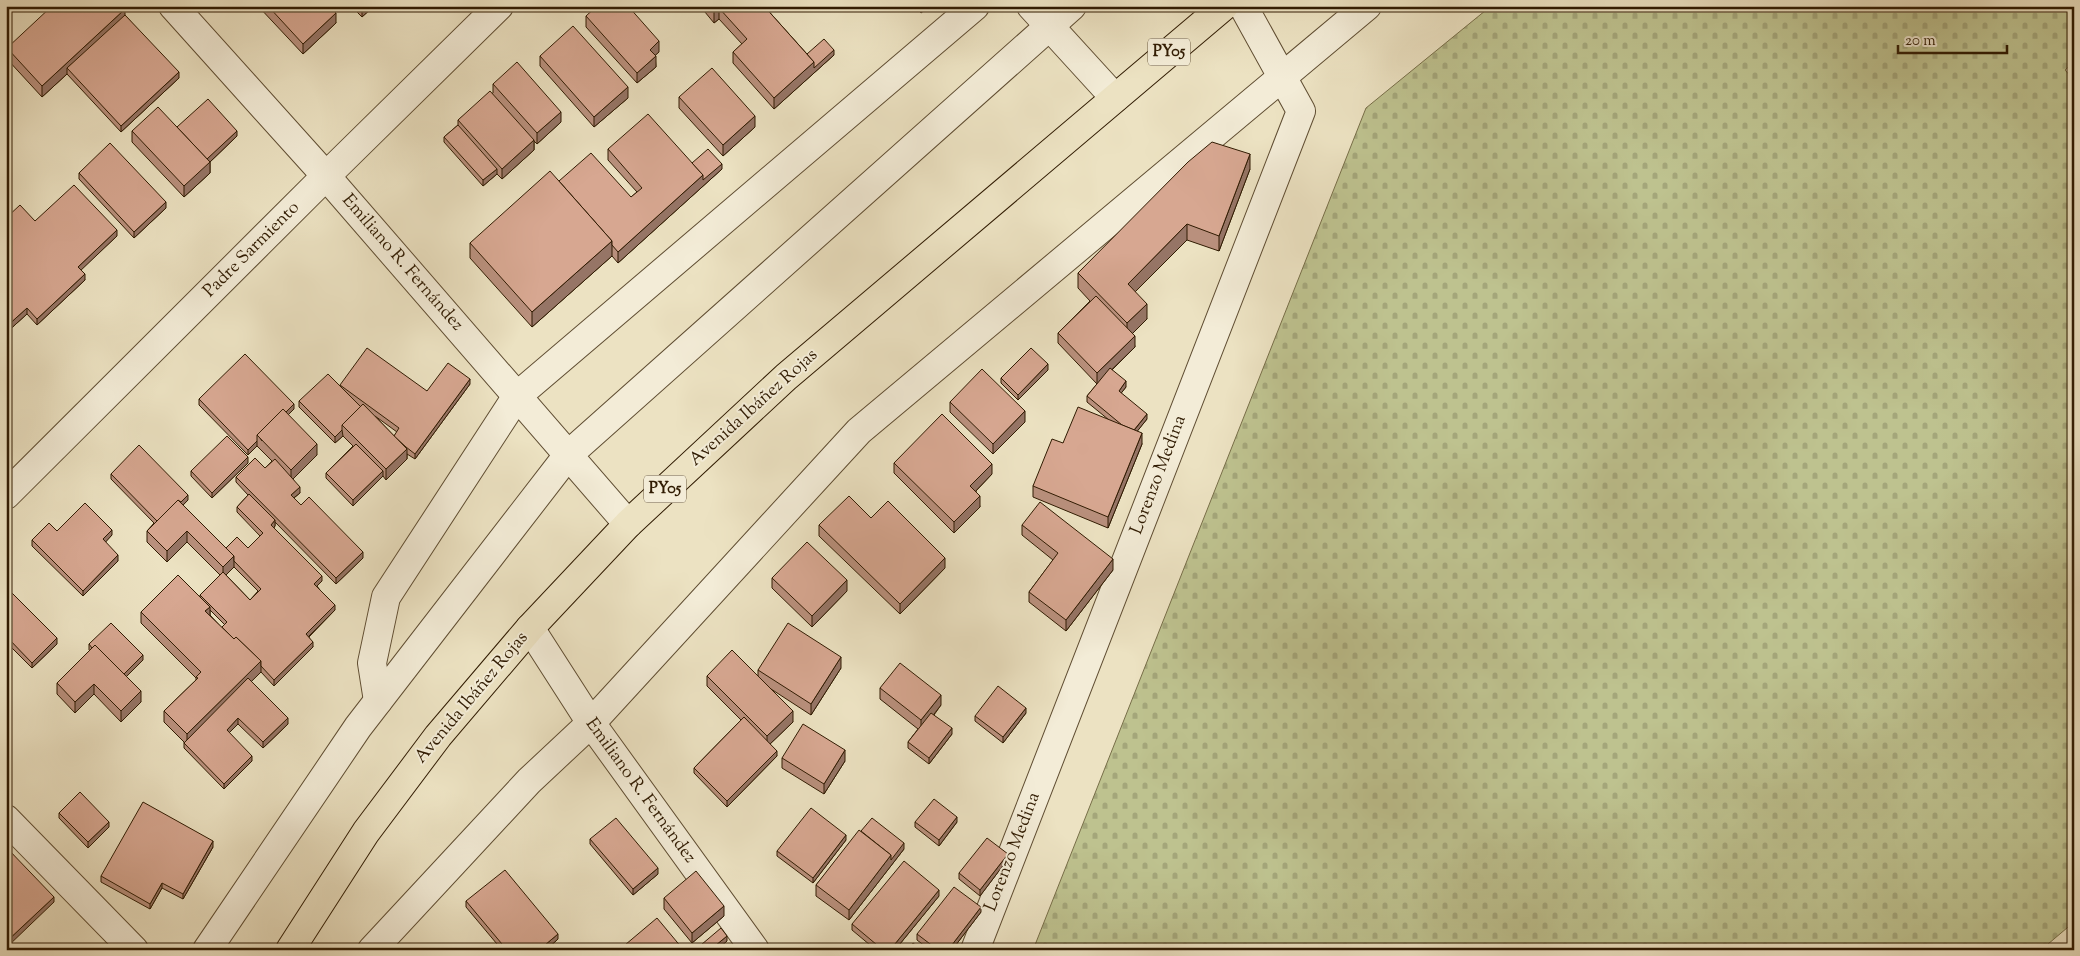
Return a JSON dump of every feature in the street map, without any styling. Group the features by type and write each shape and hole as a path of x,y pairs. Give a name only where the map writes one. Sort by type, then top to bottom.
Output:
{"highway":[{"name":"PY05","path":"1115,98 1224,6"},
{"name":"Avenida Ibáñez Rojas","path":"290,950 366,832 438,736 530,628 628,524 786,377 1115,98"}],"street":[{"name":"Emiliano R. Fernández","path":"173,6 326,176 628,524"},
{"name":"Padre Sarmiento","path":"6,495 499,6"},
{"path":"378,701 372,663 386,597 517,396 975,6"},
{"path":"1031,6 1115,98"},
{"path":"207,950 358,727 568,455 1072,6"},
{"name":"Lorenzo Medina","path":"975,950 1301,111 1243,6"},
{"path":"372,950 529,781 591,724 859,431 1367,6"},
{"name":"Emiliano R. Fernández","path":"530,628 591,724 755,950"},
{"path":"6,819 134,950"}],"green space":[{"path":"1491,6 2074,6 2074,62 2065,70 2074,80 2074,922 2041,950 1033,950 1366,108"}],"building":[{"path":"52,6 122,6 125,9 42,86 7,48"},
{"path":"268,6 330,6 336,13 303,44"},
{"path":"597,6 628,6 659,41 650,50 656,56 637,73 586,16"},
{"path":"709,6 764,6 814,62 774,98 733,52 747,39 719,8 714,12"},
{"path":"125,15 179,72 121,126 67,68"},
{"path":"573,26 628,87 594,117 540,56"},
{"path":"824,39 834,50 814,68 814,62 807,54"},
{"path":"517,62 561,112 537,133 493,84"},
{"path":"712,68 755,116 723,145 679,97"},
{"path":"490,91 534,140 502,169 458,120"},
{"path":"208,99 237,131 207,159 177,127"},
{"path":"158,107 210,162 184,186 132,131"},
{"path":"648,114 703,175 618,252 612,245 612,241 559,181 591,153 631,197 642,188 608,149"},
{"path":"458,125 497,169 483,180 444,137"},
{"path":"1212,142 1250,154 1219,236 1187,224 1128,284 1147,304 1127,323 1078,273 1188,162"},
{"path":"110,143 166,202 134,232 79,173"},
{"path":"708,149 722,164 703,180 703,175 692,163"},
{"path":"550,171 612,241 532,312 470,243"},
{"path":"74,185 117,230 78,267 85,274 37,319 27,308 6,327 6,218 20,205 35,221"},
{"path":"1096,296 1135,336 1097,373 1058,333"},
{"path":"367,348 427,391 448,363 470,379 415,454 394,436 399,428 340,385"},
{"path":"1031,348 1048,364 1018,395 1001,378"},
{"path":"245,354 294,404 286,412 283,409 257,435 257,441 248,450 199,399"},
{"path":"1110,368 1126,381 1119,391 1147,414 1134,430 1122,425 1087,396"},
{"path":"982,369 1025,411 993,444 950,402"},
{"path":"328,374 361,407 342,425 342,430 335,437 299,401"},
{"path":"363,404 407,449 386,469 342,425"},
{"path":"1078,407 1142,433 1108,517 1033,486 1052,439 1063,443"},
{"path":"283,409 317,444 291,470 257,435"},
{"path":"942,414 992,464 970,486 980,496 954,522 894,463"},
{"path":"227,436 248,457 212,493 191,471"},
{"path":"356,444 383,471 353,500 326,473"},
{"path":"139,445 188,495 181,502 178,500 157,521 111,474"},
{"path":"255,458 265,468 275,459 300,487 291,495 301,505 309,497 363,552 336,578 236,477"},
{"path":"249,494 275,520 271,525 322,576 314,584 335,605 306,634 313,642 274,680 261,666 261,661 236,637 234,639 222,627 227,622 200,595 223,572 250,600 261,589 234,561 234,556 226,548 237,537 248,548 263,533 237,507"},
{"path":"849,496 871,518 888,501 945,558 900,604 819,525"},
{"path":"178,500 234,556 223,567 187,531 167,551 147,531"},
{"path":"1040,502 1113,559 1066,620 1029,592 1058,553 1022,525"},
{"path":"85,503 112,530 103,539 118,555 83,591 32,540 49,523 57,531"},
{"path":"807,542 847,580 812,616 772,578"},
{"path":"178,575 210,607 205,611 234,639 236,637 261,661 187,734 164,711 198,678 196,677 201,672 141,612"},
{"path":"6,587 57,638 32,663 6,636"},
{"path":"111,623 143,655 124,674 95,645 92,648 89,644"},
{"path":"788,623 841,657 811,704 758,670"},
{"path":"95,645 141,691 121,711 94,684 75,702 57,683"},
{"path":"732,650 793,711 767,736 707,676"},
{"path":"900,663 941,695 921,720 880,688"},
{"path":"248,678 288,718 263,742 238,718 227,730 252,756 224,784 184,743"},
{"path":"998,686 1026,708 1003,737 975,716"},
{"path":"931,713 952,728 929,758 908,742"},
{"path":"744,717 777,751 727,801 694,768"},
{"path":"803,724 845,750 824,784 782,758"},
{"path":"80,792 109,822 88,842 59,813"},
{"path":"934,799 957,817 939,840 915,822"},
{"path":"143,802 213,841 183,894 162,883 150,904 101,876"},
{"path":"811,808 846,835 813,878 777,851"},
{"path":"616,818 658,868 633,889 590,839"},
{"path":"872,818 904,843 891,860 891,855 861,831"},
{"path":"859,830 891,855 849,910 816,885"},
{"path":"987,838 1008,854 980,890 959,873"},
{"path":"6,847 54,897 6,942"},
{"path":"904,861 939,890 890,950 883,950 852,924"},
{"path":"505,870 558,934 539,950 507,950 466,901"},
{"path":"696,871 724,906 692,933 664,898"},
{"path":"954,887 981,907 948,950 938,950 917,934"},
{"path":"657,918 682,948 680,950 619,950"},
{"path":"721,928 727,936 710,950 695,950"},
{"path":"913,943 922,950 908,950"}]}
